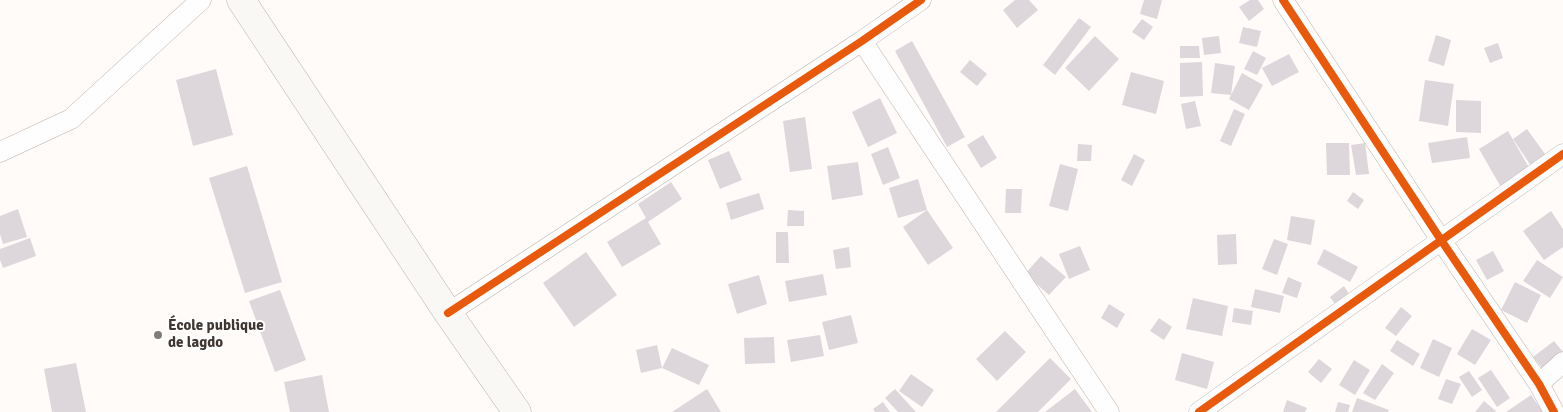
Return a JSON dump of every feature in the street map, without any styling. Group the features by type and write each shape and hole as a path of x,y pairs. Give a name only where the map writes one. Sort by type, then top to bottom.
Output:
{"main road":[{"path":"241,0 448,313 517,412"}],"street":[{"path":"0,152 71,119 201,0"},
{"path":"448,313 862,41 921,0"},
{"path":"1283,0 1441,240 1539,384 1554,412"},
{"path":"862,41 1109,412"},
{"path":"1199,412 1563,154"},
{"path":"1539,384 1563,362"}],"building":[{"path":"1015,0 1029,0 1038,10 1017,28 1003,10"},
{"path":"1144,0 1162,0 1157,19 1140,14"},
{"path":"1250,0 1258,0 1264,9 1249,21 1239,7"},
{"path":"1079,18 1091,27 1055,75 1043,65"},
{"path":"1142,19 1153,27 1144,40 1132,32"},
{"path":"1243,27 1261,31 1257,47 1239,43"},
{"path":"1436,35 1451,40 1444,66 1428,61"},
{"path":"1095,36 1119,59 1089,91 1065,68"},
{"path":"1219,36 1221,53 1204,55 1202,38"},
{"path":"912,41 965,137 947,147 895,51"},
{"path":"1498,43 1503,58 1490,63 1484,48"},
{"path":"1180,46 1199,46 1200,58 1180,58"},
{"path":"1253,51 1266,58 1257,75 1244,69"},
{"path":"1289,54 1299,72 1272,86 1262,68"},
{"path":"970,60 987,74 977,86 960,72"},
{"path":"1202,62 1203,96 1180,97 1180,63"},
{"path":"1215,63 1235,66 1231,95 1211,93"},
{"path":"216,69 233,135 193,146 176,80"},
{"path":"1131,72 1164,81 1156,114 1122,105"},
{"path":"1242,73 1263,85 1249,110 1229,99"},
{"path":"1425,80 1454,84 1448,126 1419,121"},
{"path":"880,98 897,133 868,147 852,112"},
{"path":"1456,100 1481,101 1481,133 1456,132"},
{"path":"1195,101 1201,126 1186,129 1181,104"},
{"path":"1234,109 1245,114 1231,146 1220,141"},
{"path":"805,117 812,169 790,172 783,121"},
{"path":"1527,129 1550,161 1535,172 1513,139"},
{"path":"1508,131 1531,171 1502,189 1479,149"},
{"path":"983,135 997,158 981,168 967,145"},
{"path":"1467,137 1470,158 1432,163 1428,143"},
{"path":"1326,143 1349,143 1350,175 1327,175"},
{"path":"1365,143 1369,174 1356,175 1351,145"},
{"path":"1078,144 1092,145 1091,161 1077,161"},
{"path":"888,147 900,178 883,185 871,154"},
{"path":"729,151 742,180 720,189 708,160"},
{"path":"1134,154 1145,160 1132,186 1121,180"},
{"path":"858,162 863,195 832,200 827,166"},
{"path":"1060,164 1078,169 1068,211 1049,206"},
{"path":"247,166 282,282 245,293 209,178"},
{"path":"918,179 927,210 898,218 889,188"},
{"path":"671,182 682,199 648,222 661,244 622,267 607,242 646,218 638,204"},
{"path":"1006,189 1022,189 1021,213 1005,213"},
{"path":"1353,192 1364,200 1358,209 1347,201"},
{"path":"759,193 764,209 731,220 726,203"},
{"path":"18,209 27,237 3,244 0,234 0,216"},
{"path":"788,210 804,211 804,226 787,226"},
{"path":"927,210 953,248 928,265 903,227"},
{"path":"1551,211 1563,229 1563,247 1544,260 1523,231"},
{"path":"1291,216 1315,220 1311,245 1287,240"},
{"path":"776,232 788,232 789,263 776,263"},
{"path":"1236,234 1237,264 1218,265 1217,235"},
{"path":"30,238 36,256 3,268 0,260 0,249"},
{"path":"1274,239 1288,244 1277,275 1262,269"},
{"path":"1080,246 1090,270 1069,279 1059,254"},
{"path":"849,247 851,267 836,269 833,250"},
{"path":"1324,249 1358,267 1350,282 1317,264"},
{"path":"1493,251 1504,271 1487,280 1476,260"},
{"path":"586,252 617,295 574,327 543,283"},
{"path":"1041,256 1066,277 1049,295 1025,274"},
{"path":"1537,260 1563,277 1550,298 1523,281"},
{"path":"823,274 827,295 789,302 785,281"},
{"path":"759,275 767,304 737,314 728,284"},
{"path":"1288,277 1302,283 1297,298 1282,293"},
{"path":"1515,282 1541,295 1527,323 1501,310"},
{"path":"1344,286 1351,297 1337,307 1330,297"},
{"path":"1255,289 1284,296 1280,313 1251,307"},
{"path":"280,290 306,360 275,372 249,301"},
{"path":"1193,298 1228,306 1222,336 1186,329"},
{"path":"1109,304 1125,314 1117,328 1101,318"},
{"path":"1401,307 1412,316 1396,336 1385,328"},
{"path":"1234,308 1253,311 1251,325 1232,322"},
{"path":"851,315 858,343 829,350 822,322"},
{"path":"1159,318 1172,327 1164,340 1150,331"},
{"path":"1472,329 1491,340 1475,365 1457,354"},
{"path":"1005,331 1026,352 997,381 976,359"},
{"path":"820,335 824,356 791,362 787,340"},
{"path":"774,337 775,363 745,364 744,338"},
{"path":"1433,339 1452,348 1439,377 1420,368"},
{"path":"1397,340 1420,354 1413,366 1390,351"},
{"path":"1554,341 1563,352 1544,370 1533,357"},
{"path":"657,345 662,368 641,373 636,350"},
{"path":"672,348 709,365 699,385 662,368"},
{"path":"1182,353 1214,362 1207,389 1175,380"},
{"path":"1050,358 1071,379 1038,412 996,412"},
{"path":"1319,359 1332,369 1321,383 1308,372"},
{"path":"1354,360 1370,370 1355,395 1339,385"},
{"path":"76,363 86,412 52,412 44,369"},
{"path":"1382,364 1394,373 1375,400 1363,393"},
{"path":"1491,370 1510,398 1497,407 1478,378"},
{"path":"1469,371 1482,390 1472,397 1459,377"},
{"path":"911,374 934,390 922,407 899,391"},
{"path":"322,375 329,412 290,412 284,382"},
{"path":"1446,379 1461,384 1452,404 1438,399"},
{"path":"707,389 721,412 672,412"},
{"path":"895,389 916,412 898,412 885,398"},
{"path":"1075,389 1092,412 1045,412"},
{"path":"1531,395 1543,412 1506,412"},
{"path":"1357,398 1389,410 1388,412 1352,412"},
{"path":"1287,400 1307,408 1305,412 1283,412"},
{"path":"1484,401 1496,411 1475,412"},
{"path":"883,402 890,412 875,412 873,409"},
{"path":"1338,402 1350,405 1348,412 1335,412"}],"cycle path":[{"path":"448,313 862,41 921,0"},
{"path":"1283,0 1441,240 1539,384 1554,412"},
{"path":"1199,412 1563,154"}],"place":[{"name":"École publique de lagdo","path":"158,335"}]}
